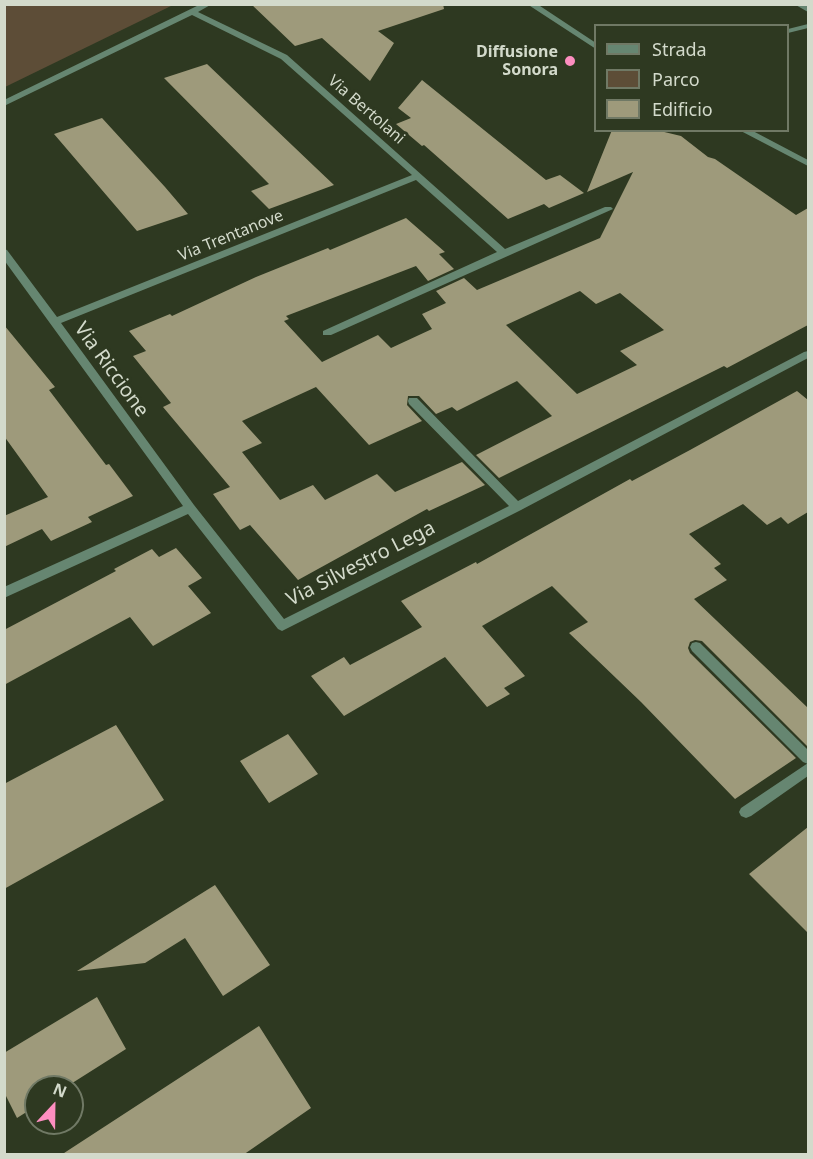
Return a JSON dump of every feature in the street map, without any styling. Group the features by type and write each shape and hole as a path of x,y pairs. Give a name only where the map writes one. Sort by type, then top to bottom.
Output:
{"street":[{"path":"4,104 208,4"},
{"path":"531,4 594,45"},
{"path":"798,4 808,10"},
{"name":"Via Bertolani","path":"192,12 284,57 504,253"},
{"path":"789,31 808,26"},
{"path":"747,132 808,163"},
{"name":"Via Trentanove","path":"54,322 418,176"},
{"path":"327,333 608,209"},
{"name":"Via Riccione","path":"4,252 190,508"},
{"name":"Via Silvestro Lega","path":"190,508 282,626 517,507 808,354"},
{"path":"413,401 517,507"},
{"path":"4,593 190,508"},
{"path":"696,647 808,758"},
{"path":"746,812 808,769"}],"green space":[{"path":"5,4 173,4 173,5 5,87"}],"building":[{"path":"251,4 443,4 444,9 378,31 394,43 370,81 322,38 295,46"},
{"path":"207,64 334,185 269,209 251,191 269,184 164,78"},
{"path":"422,80 546,180 560,175 584,193 549,208 544,204 508,219 424,145 422,146 396,124 411,118 398,108"},
{"path":"102,118 188,214 137,231 54,134"},
{"path":"611,132 664,132 681,136 708,157 715,159 796,215 808,208 808,325 727,368 724,366 499,478 476,455 552,416 517,381 457,411 452,407 436,414 419,396 408,396 407,405 422,421 369,445 316,387 242,421 262,443 242,452 280,500 313,485 325,500 377,474 395,492 462,462 485,485 429,511 427,509 298,580 250,525 240,530 213,494 230,487 163,407 171,403 133,356 146,351 129,331 170,314 172,316 256,277 328,248 330,250 406,218 445,252 439,254 454,269 428,281 416,266 286,316 289,319 284,321 322,362 378,335 391,348 432,329 422,314 446,303 436,291 464,278 477,290 600,238 633,172 587,192","holes":["580,291 596,304 620,293 664,330 620,351 637,365 577,394 506,325"]},
{"path":"4,325 55,387 49,390 106,465 109,464 133,496 88,517 92,522 51,541 42,529 4,547 4,516 48,497 4,436"},
{"path":"797,391 808,400 808,512 788,524 781,517 767,525 743,504 689,534 721,564 714,568 727,580 694,599 808,708 808,747 702,641 690,642 688,648 690,653 796,758 735,799 641,702 569,633 588,622 552,586 482,626 525,676 504,688 510,694 487,707 445,657 344,716 311,676 344,657 350,665 422,627 401,601 476,562 477,564 630,479 632,481"},
{"path":"176,548 202,578 188,586 211,613 153,646 130,617 4,685 4,630 116,571 114,569 152,549 159,557"},
{"path":"116,725 164,800 4,889 4,784"},
{"path":"288,734 318,774 269,803 240,761"},
{"path":"808,827 808,933 749,874"},
{"path":"215,885 270,965 223,996 185,938 145,963 77,971"},
{"path":"97,997 126,1049 84,1076 24,1075 24,1114 17,1118 4,1092 4,1053"},
{"path":"259,1026 311,1108 243,1155 61,1155"}],"place":[{"name":"Diffusione Sonora","path":"570,61"}]}
